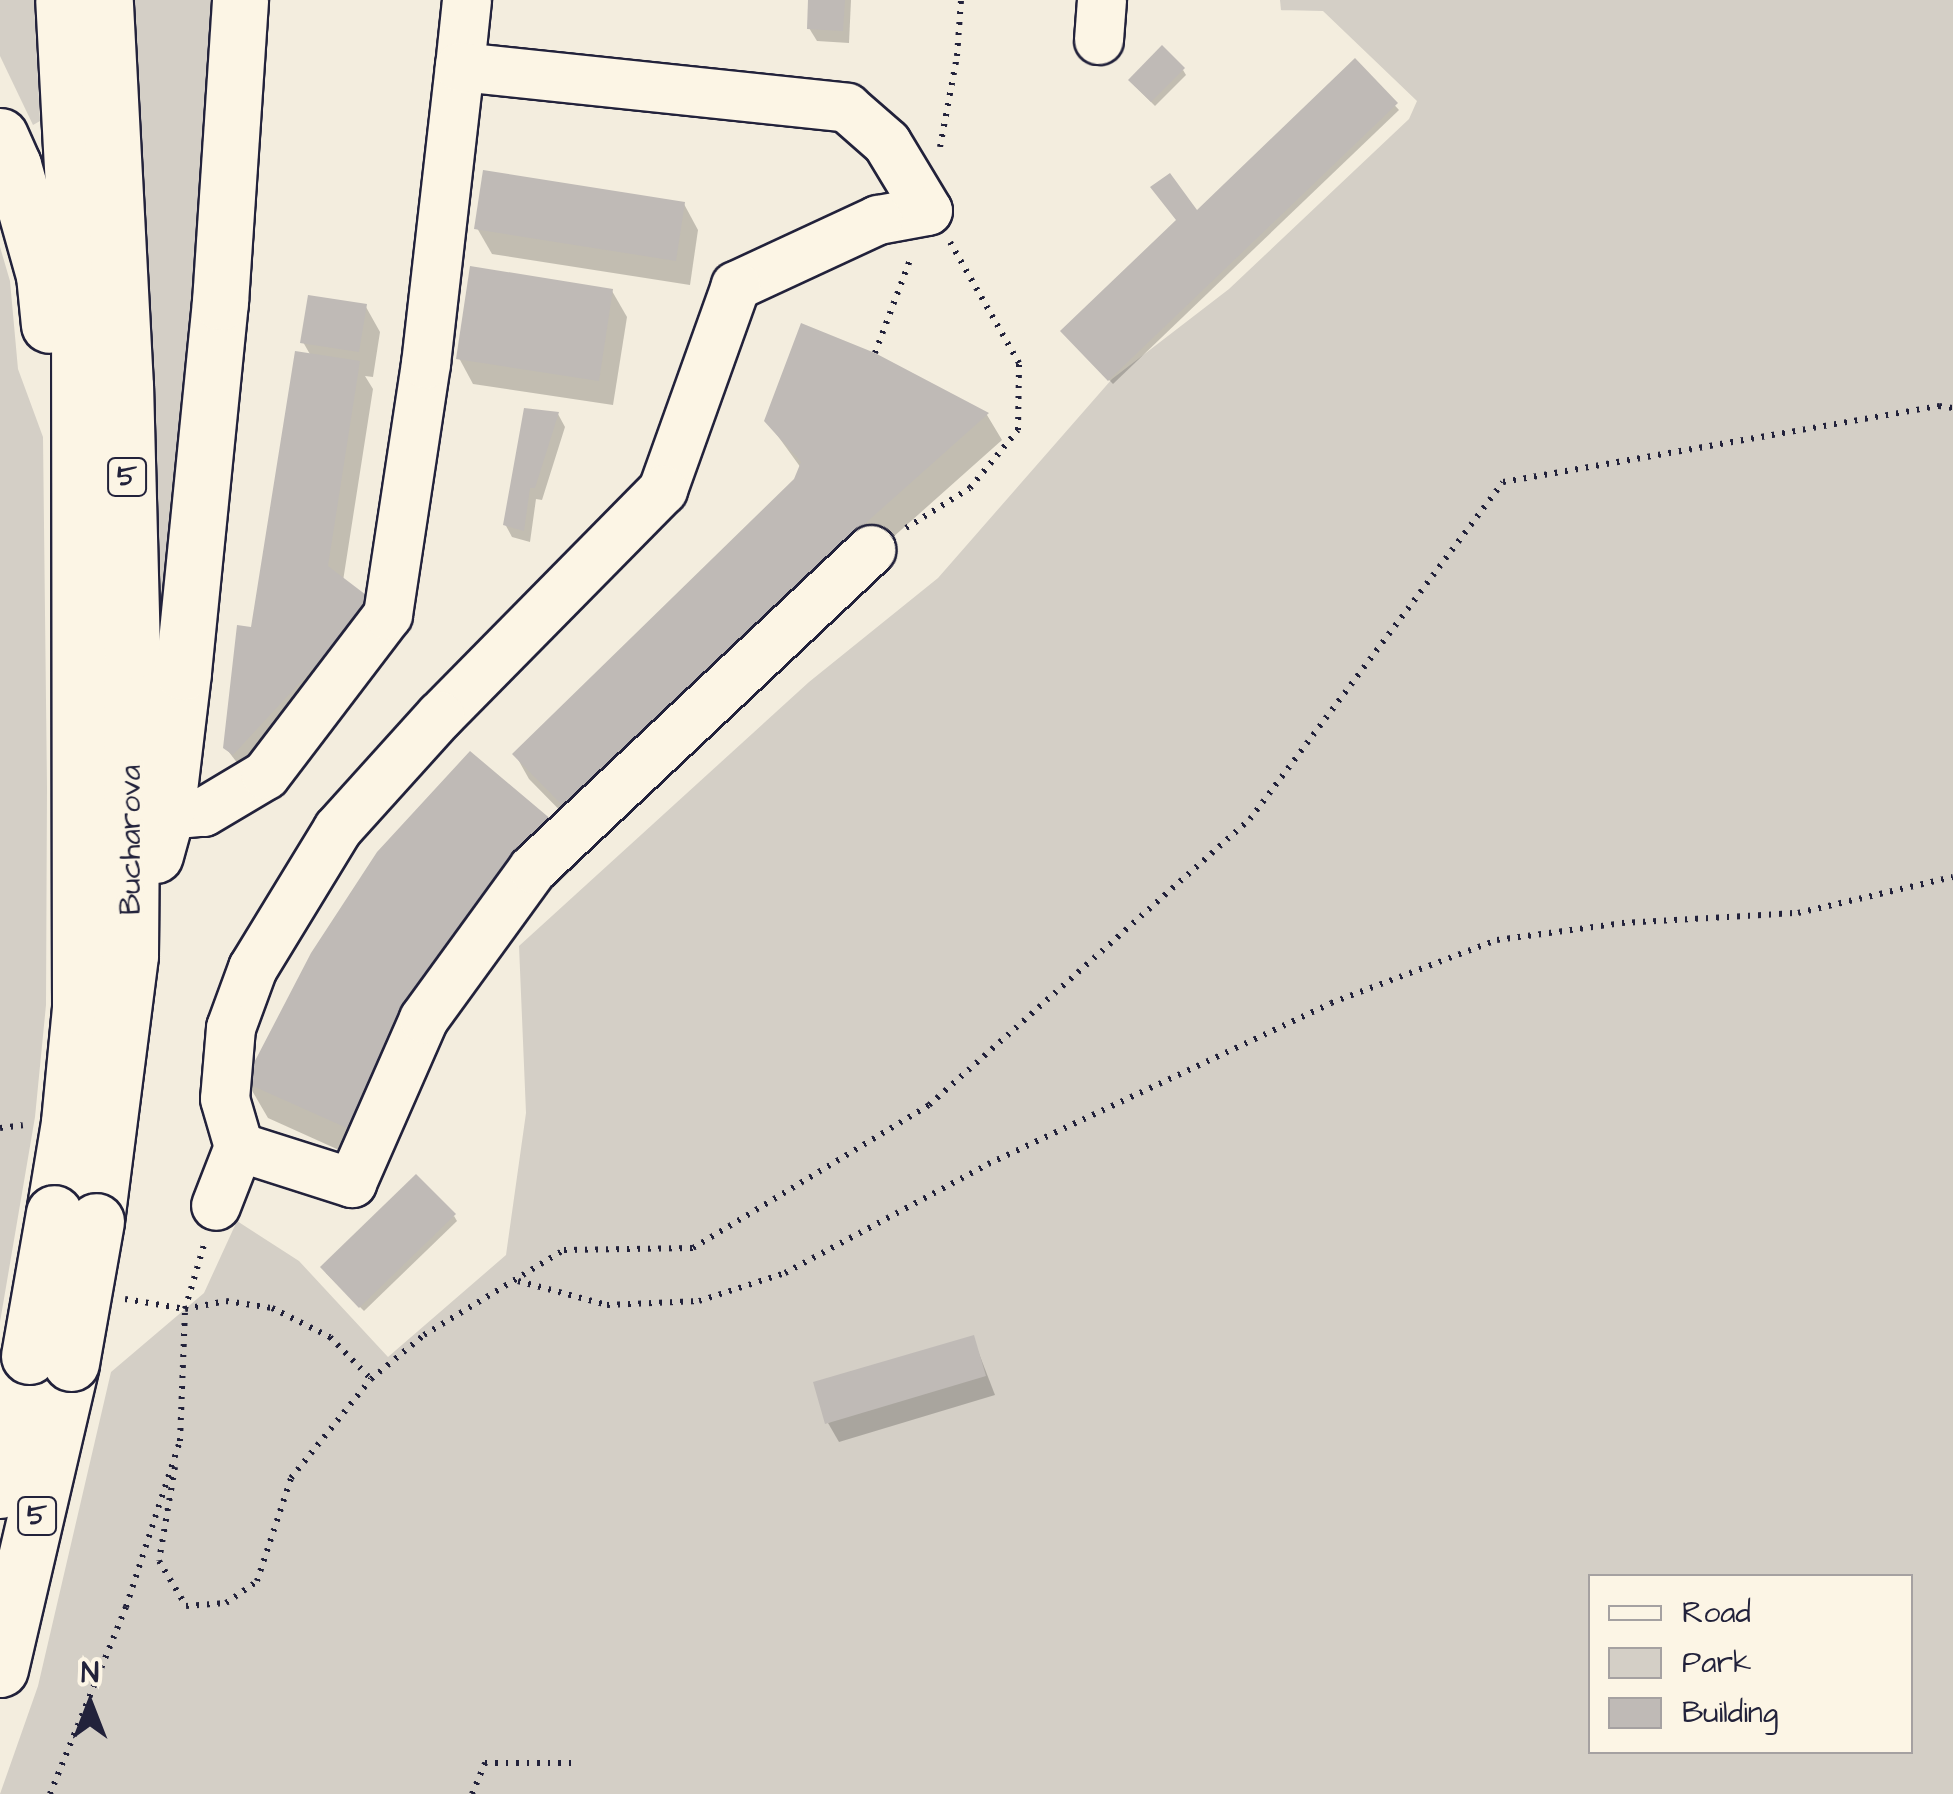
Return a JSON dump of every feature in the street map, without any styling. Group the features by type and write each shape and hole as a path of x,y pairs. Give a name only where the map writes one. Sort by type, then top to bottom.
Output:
{"main road":[{"name":"Bucharova","path":"64,0 78,300 80,1007 69,1122 75,1217"},
{"name":"Bucharova","path":"0,1669 75,1217 130,955 132,651 126,405 105,0"},
{"path":"130,955 166,815 218,321 240,0"},
{"path":"0,136 13,165 44,275 52,362 77,431"},
{"name":"Bucharova","path":"0,1490 50,1360"}],"lane":[{"path":"166,815 204,812 266,775 388,614 426,364 468,0"},
{"path":"216,1206 238,1147 224,1099 231,1028 252,968 338,829 440,716 663,490 736,286 878,220 928,211 887,143 847,108 460,67"},
{"path":"238,1147 352,1184 424,1020 533,870 871,550"}],"path":[{"path":"874,353 928,211 956,56 961,0"},
{"path":"871,550 970,488 1018,430 1019,363 968,266 928,211"},
{"path":"216,1206 186,1309 180,1441 159,1562 186,1606 226,1603 257,1581 290,1478 371,1380 424,1335 564,1250 694,1248 928,1105 1250,819 1503,482 1938,406 1953,408"},
{"path":"517,1281 607,1305 699,1301 786,1273 988,1164 1295,1019 1497,940 1622,923 1798,913 1953,876"},
{"path":"186,1309 226,1301 272,1308 330,1337 371,1380"},
{"path":"50,1794 126,1607 180,1441"},
{"path":"472,1794 485,1762 576,1762"}],"green space":[{"path":"0,0 34,0 40,121 33,125 0,56"},
{"path":"132,0 216,0 198,312 165,639 158,638"},
{"path":"1280,0 1953,0 1953,1794 0,1794 38,1686 111,1372 204,1293 237,1221 299,1261 388,1357 506,1255 526,1113 519,946 809,682 938,578 1112,379 1229,289 1409,119 1417,101 1323,11 1281,10"},
{"path":"0,247 10,281 18,369 43,437 47,788 46,1005 35,1117 0,1322"}],"building":[{"path":"808,0 845,0 843,31 807,29"},
{"path":"1162,45 1185,68 1151,102 1128,80"},
{"path":"1355,58 1398,103 1108,381 1060,331 1176,220 1150,187 1170,173 1197,210"},
{"path":"483,170 685,202 676,261 474,229"},
{"path":"470,266 613,289 599,381 456,359"},
{"path":"308,295 367,304 359,352 300,343"},
{"path":"801,323 875,353 989,413 850,537 568,811 512,754 794,479 801,462 764,421"},
{"path":"295,351 360,361 328,566 370,598 331,649 233,755 223,748 237,625 251,627"},
{"path":"524,408 559,412 535,488 530,488 524,531 503,525"},
{"path":"470,751 559,826 399,1031 349,1129 244,1082 311,953 377,852"},
{"path":"416,1174 456,1214 359,1308 320,1267"},
{"path":"974,1335 986,1376 825,1424 813,1382"}]}
